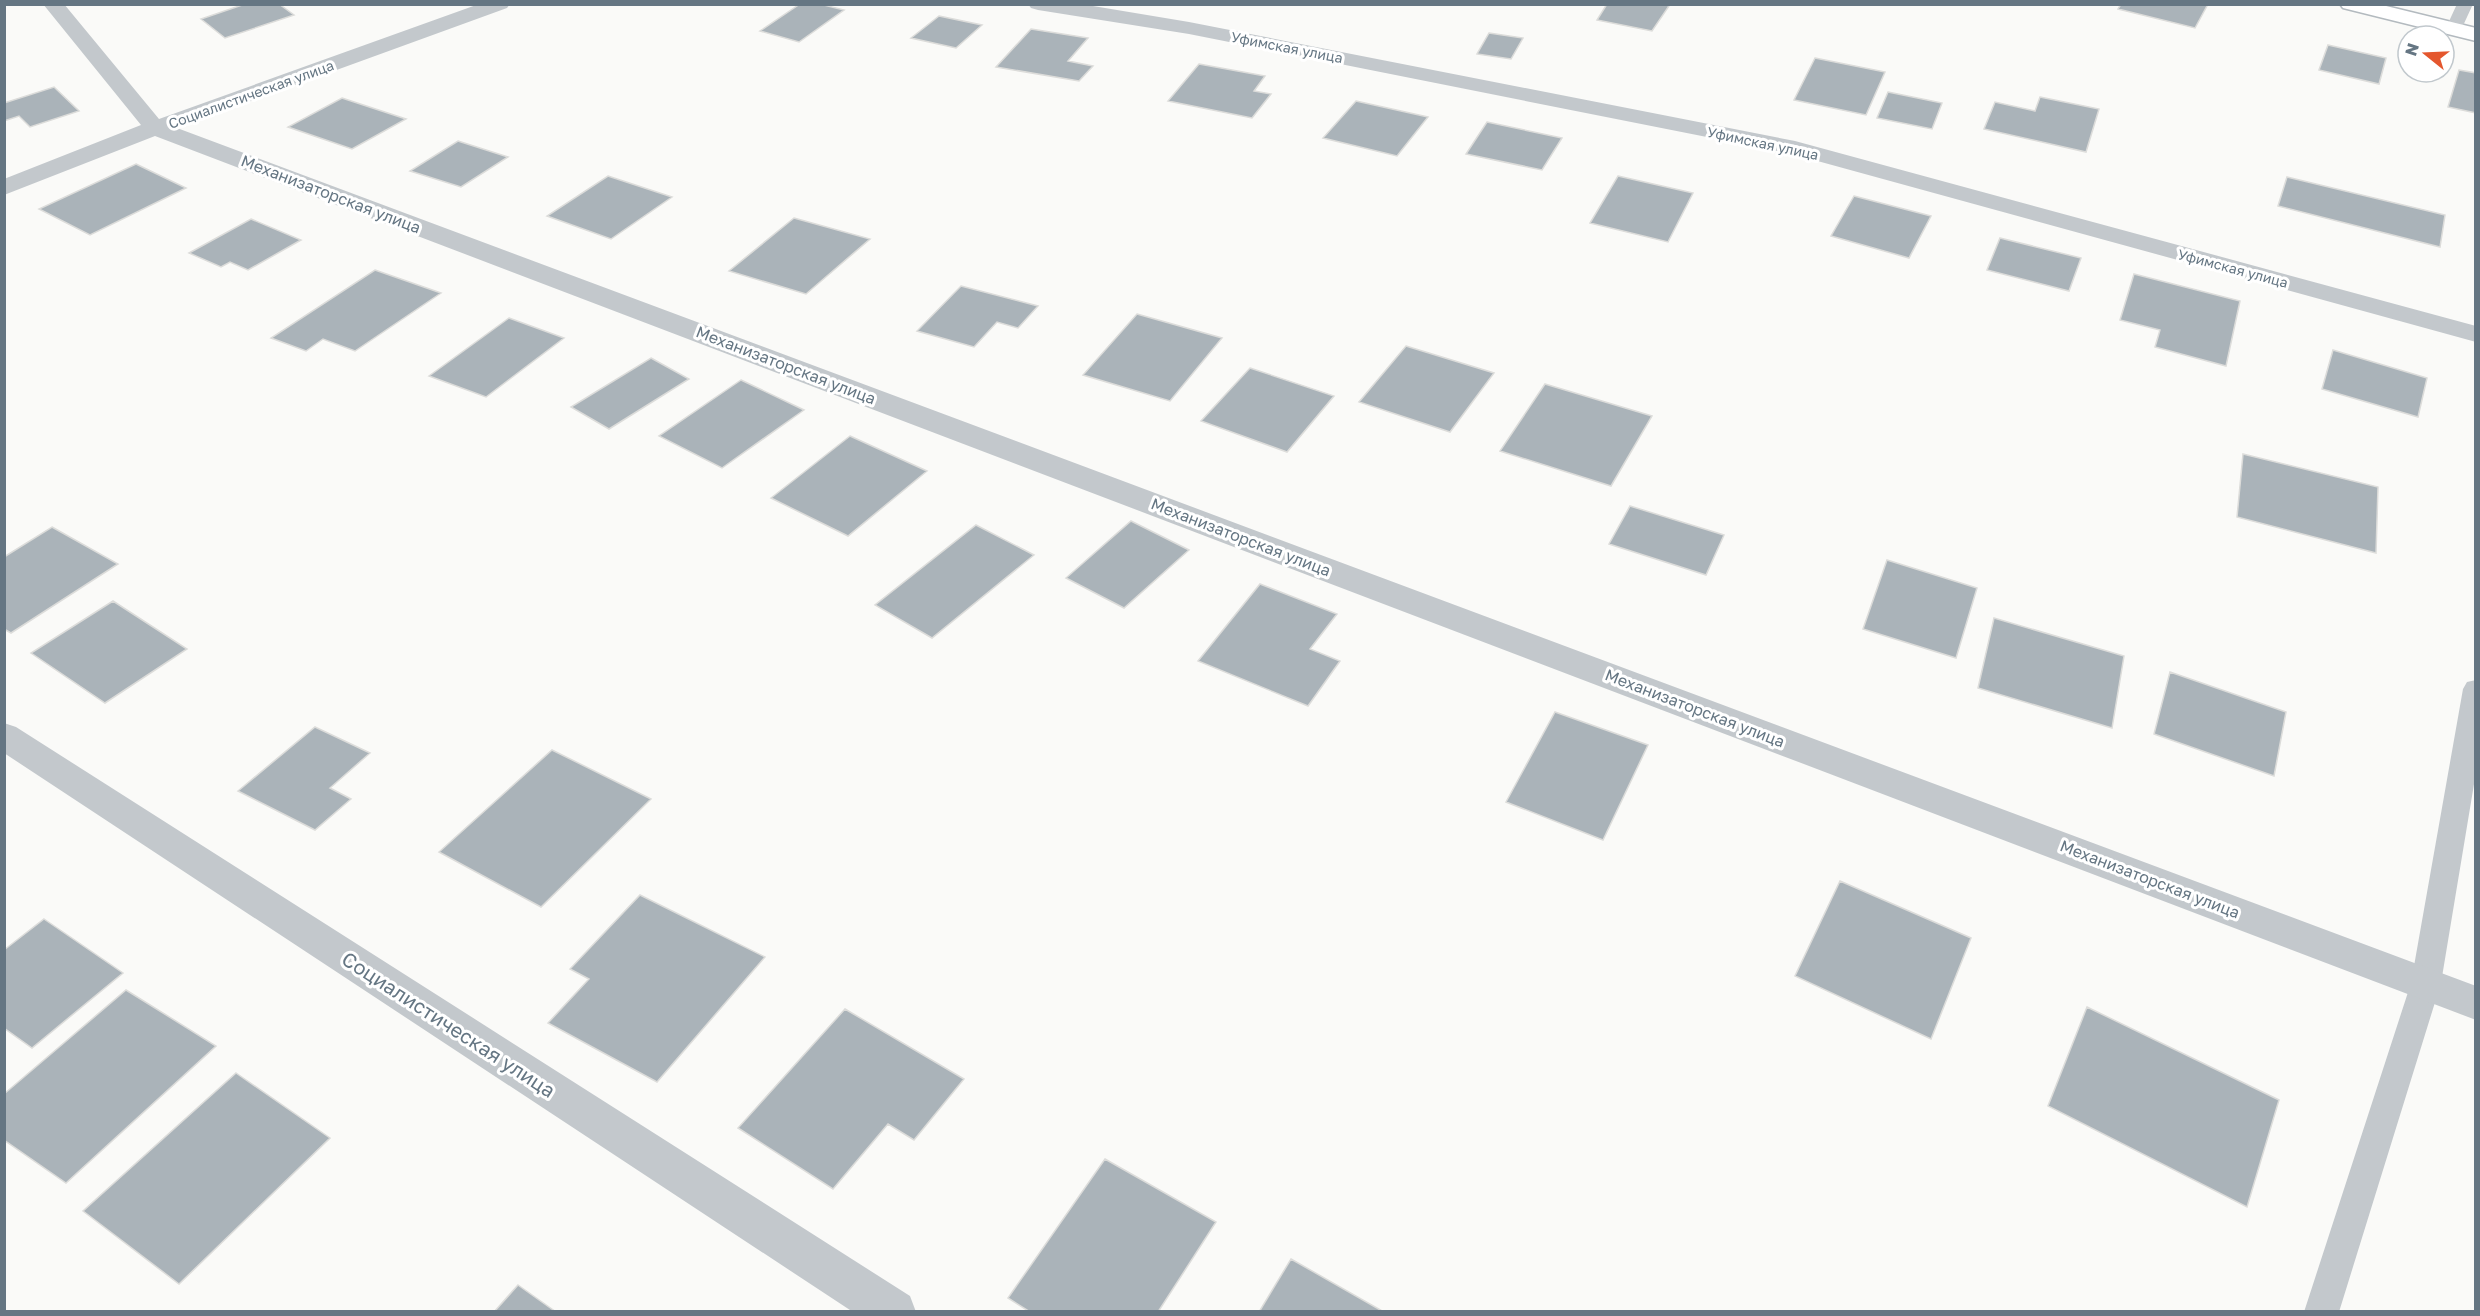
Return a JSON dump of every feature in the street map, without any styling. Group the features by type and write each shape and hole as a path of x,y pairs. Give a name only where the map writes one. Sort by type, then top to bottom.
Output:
{"main road":[{"path":"2350,4 2429,24"},
{"path":"2456,31 2475,35"}],"street":[{"name":"Механизаторская улица","path":"53,4 155,128 2475,1003"},
{"name":"Социалистическая улица","path":"4,188 155,128 500,4"},
{"name":"Уфимская улица","path":"1038,4 1189,28 1795,148 2475,334"},
{"name":"Социалистическая улица","path":"4,736 894,1311"}],"lane":[{"path":"2456,24 2465,4"},
{"path":"2321,1311 2426,983 2475,689"}],"building":[{"path":"245,4 279,4 294,15 225,38 201,19"},
{"path":"800,4 820,4 844,10 799,42 760,31"},
{"path":"1607,4 1663,4 1669,6 1652,31 1597,20"},
{"path":"2121,4 2208,4 2195,28 2118,9"},
{"path":"939,16 982,25 956,48 911,38"},
{"path":"1031,29 1088,38 1068,61 1093,66 1079,81 996,67"},
{"path":"1489,33 1523,38 1511,59 1477,54"},
{"path":"2328,45 2386,58 2379,84 2319,70"},
{"path":"1815,58 1885,72 1866,115 1794,100"},
{"path":"1199,64 1265,76 1254,91 1271,94 1252,118 1168,101"},
{"path":"2459,70 2476,73 2476,113 2448,107"},
{"path":"54,87 79,111 30,127 19,116 4,121 4,103"},
{"path":"1888,92 1942,103 1932,129 1877,118"},
{"path":"2040,97 2099,109 2086,152 1984,129 1995,102 2035,111"},
{"path":"342,98 406,119 352,149 288,127"},
{"path":"1356,101 1428,117 1397,156 1323,138"},
{"path":"1487,122 1562,138 1542,170 1466,154"},
{"path":"458,141 508,157 461,187 410,171"},
{"path":"136,164 186,188 90,235 39,209"},
{"path":"608,176 672,197 611,239 547,216"},
{"path":"1618,176 1693,193 1668,242 1590,223"},
{"path":"2287,177 2445,215 2440,247 2278,206"},
{"path":"1854,196 1931,216 1909,258 1831,236"},
{"path":"794,218 870,239 806,294 729,271"},
{"path":"251,219 301,240 248,270 230,262 221,267 189,253"},
{"path":"2000,238 2081,258 2069,291 1987,270"},
{"path":"375,270 441,293 355,351 323,339 306,351 271,338"},
{"path":"2134,274 2240,301 2226,366 2155,347 2160,330 2120,320"},
{"path":"961,286 1038,306 1018,328 997,322 974,347 917,331"},
{"path":"1137,314 1222,338 1170,401 1083,375"},
{"path":"509,318 564,338 486,397 429,376"},
{"path":"1406,346 1494,373 1450,432 1359,402"},
{"path":"2333,350 2427,378 2418,417 2322,389"},
{"path":"651,358 689,379 609,429 571,407"},
{"path":"1250,368 1334,396 1287,452 1201,421"},
{"path":"741,380 804,410 722,468 659,436"},
{"path":"1545,384 1652,416 1611,486 1500,451"},
{"path":"850,436 927,471 848,536 771,498"},
{"path":"2243,454 2378,487 2376,553 2237,517"},
{"path":"1630,506 1724,535 1706,575 1609,544"},
{"path":"1131,521 1189,550 1124,608 1066,578"},
{"path":"976,525 1034,555 932,638 875,605"},
{"path":"52,527 118,564 11,633 4,629 4,557"},
{"path":"1887,560 1977,588 1956,658 1863,629"},
{"path":"1260,584 1337,614 1310,649 1340,661 1308,706 1198,661"},
{"path":"113,601 187,649 105,703 31,653"},
{"path":"1994,618 2124,656 2112,728 1978,688"},
{"path":"2170,672 2286,712 2274,776 2154,734"},
{"path":"1555,712 1648,745 1603,840 1506,802"},
{"path":"315,727 370,753 330,788 351,799 315,830 238,791"},
{"path":"552,750 651,799 541,907 439,852"},
{"path":"1840,881 1971,938 1931,1039 1795,976"},
{"path":"640,895 765,957 657,1082 548,1023 589,979 570,969"},
{"path":"44,919 123,973 32,1048 4,1028 4,950"},
{"path":"126,990 216,1046 66,1183 4,1140 4,1094"},
{"path":"2087,1007 2279,1100 2247,1207 2048,1106"},
{"path":"845,1009 964,1079 914,1140 888,1124 833,1189 738,1128"},
{"path":"236,1073 330,1138 179,1284 83,1211"},
{"path":"1105,1159 1216,1222 1158,1312 1030,1312 1008,1298"},
{"path":"1291,1259 1384,1312 1259,1312"},
{"path":"518,1285 556,1312 494,1312"}]}
